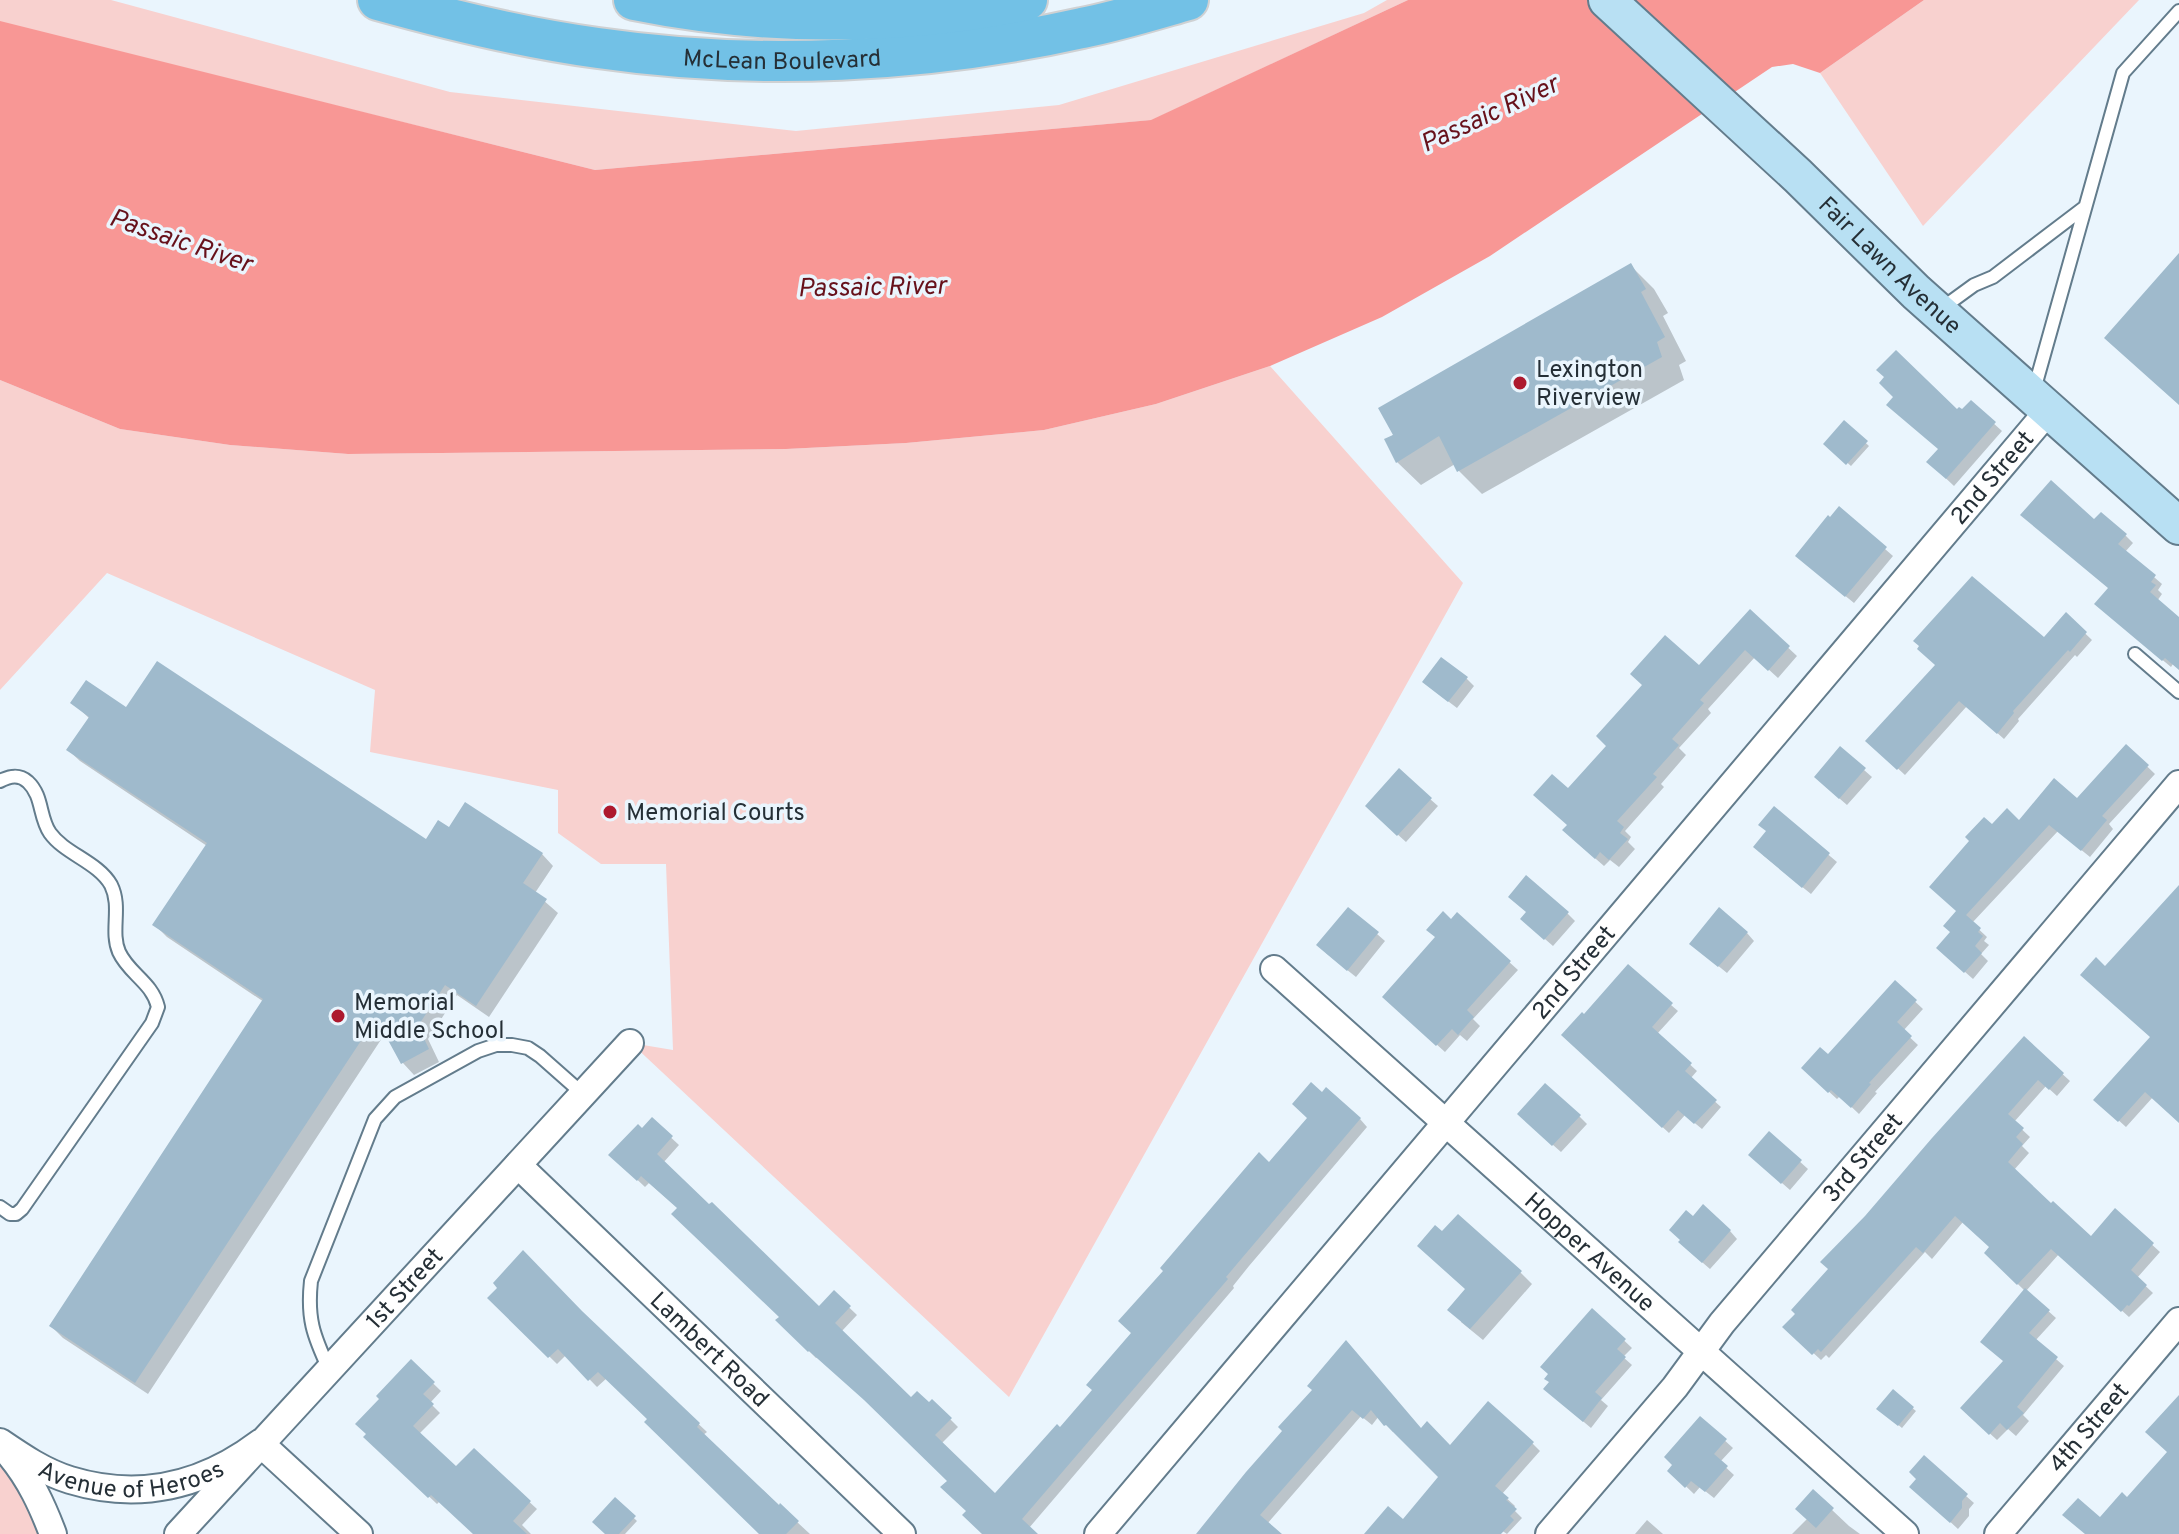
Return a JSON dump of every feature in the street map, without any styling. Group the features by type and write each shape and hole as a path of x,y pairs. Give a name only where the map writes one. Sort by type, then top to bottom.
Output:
{"main road":[{"name":"McLean Boulevard","path":"378,0 482,27 599,48 680,57 780,60 916,54 986,46 1083,28 1188,0"},
{"name":"McLean Boulevard","path":"634,0 670,7 789,9 849,20 1027,0"},
{"name":"Fair Lawn Avenue","path":"1607,0 1798,176 1938,311 2179,526"}],"street":[{"name":"2nd Street","path":"1098,1534 1445,1123 2041,403"},
{"name":"3rd Street","path":"1549,1534 1675,1387 1732,1311 2179,784"},
{"name":"Hopper Avenue","path":"1274,969 1905,1534"},
{"name":"1st Street","path":"178,1534 630,1043"},
{"name":"Lambert Road","path":"518,1165 902,1534"},
{"name":"4th Street","path":"1998,1534 2179,1321"},
{"name":"Avenue of Heroes","path":"0,1443 33,1464 68,1480 103,1488 140,1490 174,1486 204,1477 237,1461 260,1443"},
{"name":"Avenue of Heroes","path":"0,1443 22,1470 40,1501 53,1534"},
{"path":"260,1443 359,1534"}],"lane":[{"path":"2041,403 2085,207 2123,73 2179,11"},
{"path":"1938,311 1974,285 1993,277 2085,207"},
{"path":"2135,654 2179,692"},
{"path":"0,781 13,776 27,781 38,796 49,832 105,877 115,896 116,944 119,952 151,990 158,1007 157,1016 22,1209 10,1214 0,1207"},
{"path":"329,1369 310,1325 311,1281 375,1119 384,1108 395,1097 478,1051 496,1045 528,1048 583,1094"}],"shaded area":[{"path":"0,0 111,0 450,92 796,131 1059,105 1364,13 1387,0 1408,0 1152,120 595,170 0,22"},
{"path":"1924,0 2139,0 1923,226 1820,73"},
{"path":"1270,366 1463,583 1009,1397 631,1043 673,1050 666,864 601,864 558,833 558,790 370,752 375,690 107,573 0,690 0,380 120,429 230,445 348,454 786,449 906,443 1044,430 1156,404"},
{"path":"0,1443 53,1534 0,1534"}],"water":[{"name":"Passaic River","path":"1408,0 1924,0 1820,73 1793,64 1772,67 1490,256 1382,317 1270,366 1156,404 1044,430 906,443 786,449 348,454 230,445 120,429 0,380 0,21 595,170 1151,120"}],"building":[{"path":"2179,253 2179,405 2104,338"},
{"name":"Lexington Riverview","path":"1631,263 1646,289 1641,292 1665,337 1657,342 1662,357 1457,472 1439,436 1396,463 1384,439 1393,435 1378,408"},
{"path":"1896,350 1957,409 1962,409 1971,400 1996,422 1946,479 1926,462 1938,449 1886,405 1893,397 1879,383 1884,377 1876,370"},
{"path":"1844,420 1868,441 1846,465 1823,444"},
{"path":"2051,480 2094,519 2101,512 2127,534 2118,544 2156,575 2151,582 2156,585 2150,592 2179,617 2179,670 2165,658 2162,661 2094,604 2108,588 2020,515"},
{"path":"1839,506 1887,547 1845,597 1795,556"},
{"path":"1972,576 2044,637 2066,612 2087,632 2013,711 1997,734 1959,701 1897,770 1865,741 1935,665 1917,649 1919,646 1913,641"},
{"path":"1750,609 1790,646 1768,671 1745,650 1700,700 1704,703 1672,739 1679,745 1653,774 1657,777 1617,821 1624,827 1620,833 1628,839 1609,860 1600,852 1595,859 1562,830 1567,825 1533,795 1552,774 1568,788 1606,746 1596,736 1642,685 1630,674 1665,635 1699,665"},
{"path":"1441,657 1468,677 1448,702 1422,682"},
{"name":"Memorial Middle School","path":"157,661 426,839 438,820 449,827 465,802 543,853 523,883 547,899 476,1006 445,985 418,1026 429,1049 401,1064 376,1018 135,1383 49,1326 263,999 152,925 207,843 66,750 89,717 70,703 86,680 126,707"},
{"path":"2126,744 2149,765 2102,816 2107,820 2081,851 2049,825 1966,915 1981,928 1978,932 1983,936 1975,946 1982,953 1964,973 1936,948 1950,932 1943,926 1956,911 1929,887 1969,841 1965,837 1984,817 1992,824 2007,808 2019,820 2054,778 2077,798"},
{"path":"1840,746 1866,768 1839,799 1814,777"},
{"path":"1399,768 1432,798 1397,836 1365,806"},
{"path":"1774,806 1830,853 1802,888 1753,847 1766,831 1758,825"},
{"path":"1526,875 1569,912 1544,940 1520,919 1526,912 1508,897"},
{"path":"2179,885 2179,1123 2145,1092 2118,1122 2093,1100 2150,1037 2080,975 2096,957 2105,966"},
{"path":"1348,907 1379,932 1347,971 1316,945"},
{"path":"1719,907 1748,932 1718,967 1689,944"},
{"path":"1443,911 1451,919 1457,912 1511,961 1467,1010 1474,1017 1458,1035 1452,1029 1436,1046 1382,997 1435,937 1426,930"},
{"path":"1628,964 1673,1003 1652,1027 1692,1063 1685,1071 1717,1100 1694,1124 1678,1110 1662,1128 1561,1035"},
{"path":"1895,980 1917,1000 1897,1022 1912,1036 1869,1083 1851,1108 1831,1090 1828,1093 1801,1068 1820,1047 1828,1054"},
{"path":"2024,1036 2064,1073 2049,1090 2038,1080 2008,1114 2024,1128 2016,1137 2023,1144 2008,1162 2091,1236 2115,1208 2154,1243 2131,1270 2147,1285 2121,1312 2051,1249 2017,1285 1984,1253 1989,1247 1955,1216 1923,1253 1916,1247 1821,1352 1818,1349 1812,1355 1782,1327 1795,1314 1791,1310 1828,1269 1820,1262 1865,1216"},
{"path":"1311,1082 1322,1092 1326,1087 1361,1118 1022,1519 1038,1534 982,1534 962,1515 966,1511 940,1487 947,1481 864,1400 775,1320 779,1317 671,1214 677,1208 641,1176 637,1181 608,1155 638,1124 642,1128 652,1117 673,1136 657,1154 709,1204 712,1202 819,1306 834,1290 851,1306 835,1323 911,1397 917,1391 929,1402 932,1399 952,1418 935,1435 995,1493 1092,1390 1086,1385 1131,1333 1118,1321 1163,1271 1160,1268 1259,1152 1269,1162 1307,1118 1292,1104"},
{"path":"1545,1083 1581,1115 1552,1146 1517,1114"},
{"path":"1769,1131 1802,1160 1781,1184 1748,1155"},
{"path":"1703,1204 1731,1230 1702,1263 1669,1230 1686,1210 1693,1216"},
{"path":"1458,1214 1522,1271 1470,1329 1447,1310 1465,1289 1417,1246 1435,1225 1442,1231"},
{"path":"523,1250 700,1423 697,1427 799,1521 786,1534 759,1534 644,1422 647,1419 598,1372 588,1381 558,1349 548,1358 487,1298 497,1288 493,1283"},
{"path":"2025,1288 2050,1310 2029,1333 2058,1357 2017,1407 2024,1413 2007,1430 2000,1423 1989,1435 1960,1408 2003,1361 1980,1342"},
{"path":"1592,1308 1626,1339 1617,1349 1626,1357 1595,1392 1602,1398 1583,1422 1543,1389 1549,1382 1544,1379 1548,1374 1540,1367"},
{"path":"1346,1340 1421,1428 1427,1421 1450,1445 1488,1401 1534,1442 1495,1486 1517,1509 1510,1516 1514,1520 1501,1534 1364,1534 1388,1506 1403,1519 1438,1477 1371,1410 1363,1419 1352,1410 1260,1515 1282,1534 1196,1534 1282,1431 1278,1427 1312,1390 1307,1386"},
{"path":"411,1359 435,1382 423,1394 434,1404 413,1426 456,1466 474,1448 531,1501 513,1521 527,1534 473,1534 431,1495 428,1498 363,1437 366,1434 355,1424"},
{"path":"1893,1389 1914,1407 1898,1426 1876,1409"},
{"path":"2179,1395 2179,1534 2085,1534 2062,1515 2078,1498 2100,1517 2122,1492 2127,1497 2167,1452 2145,1432"},
{"path":"1700,1416 1727,1439 1714,1454 1728,1466 1705,1492 1691,1481 1685,1488 1667,1471 1672,1465 1664,1457"},
{"path":"1924,1455 1968,1494 1950,1523 1909,1487 1916,1479 1909,1472"},
{"path":"1813,1489 1834,1508 1816,1528 1795,1509"},
{"path":"615,1497 636,1516 619,1534 605,1534 592,1522"}],"place":[{"name":"Lexington Riverview","path":"1520,383"},
{"name":"Memorial Courts","path":"610,812"},
{"name":"Memorial Middle School","path":"338,1016"}]}
